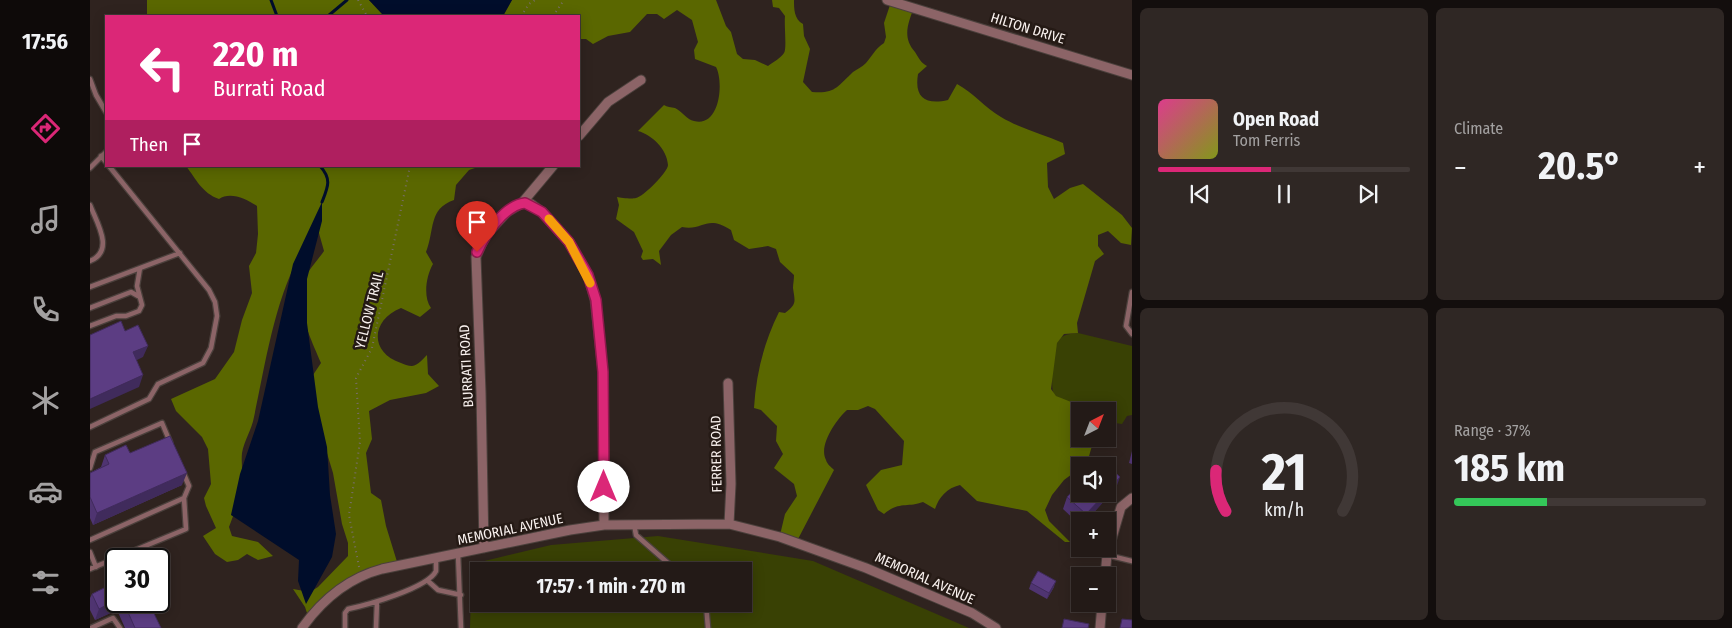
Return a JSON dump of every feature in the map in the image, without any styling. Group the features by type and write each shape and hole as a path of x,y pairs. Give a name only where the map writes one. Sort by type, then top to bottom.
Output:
{"street":[{"name":"HILTON DRIVE","path":"887,0 1132,75"},
{"path":"580,135 608,102 641,80"},
{"name":"BURRATI ROAD","path":"484,548 476,257 485,236 507,212 522,203 552,167"},
{"path":"522,203 531,204 542,212 569,242 588,275 596,300 603,372 604,525"},
{"name":"FERRER ROAD","path":"728,383 731,484 729,524"},
{"path":"1116,525 1121,507 1132,498"},
{"name":"MEMORIAL AVENUE","path":"302,628 339,589 362,576 382,569 604,525 634,524 729,524 780,536 866,568 972,613 996,628"},
{"path":"1100,628 1101,612"}],"lane":[{"path":"90,79 96,95 105,110"},
{"path":"90,168 105,153"},
{"path":"101,156 105,161"},
{"path":"90,427 149,399 158,384 203,363 211,348 217,316 215,302 209,290 110,167"},
{"path":"90,205 104,241 102,251 97,258 90,261"},
{"path":"90,287 180,253"},
{"path":"90,326 116,316 126,316 140,311 142,305 138,296 137,277 140,268"},
{"path":"90,308 131,292 138,296"},
{"path":"1132,292 1126,326 1132,334"},
{"path":"90,468 95,452 162,423 173,450"},
{"path":"90,569 186,529 184,498 189,486 181,468"},
{"path":"90,540 184,498"},
{"path":"634,524 636,535 667,562"},
{"path":"90,552 96,567"},
{"path":"458,554 461,628"},
{"path":"1116,557 1132,561"},
{"path":"345,628 346,612 348,609 377,602 428,581 436,571 436,558"},
{"path":"428,581 438,590 461,595"},
{"path":"376,628 377,602"},
{"path":"707,612 708,628"},
{"path":"91,628 113,618 120,628"}],"path":[{"path":"358,0 366,15"},
{"path":"522,15 529,4 535,0"},
{"path":"554,15 564,0"},
{"name":"YELLOW TRAIL","path":"362,576 349,515 360,442 356,378 372,348 410,167"}],"green space":[{"path":"147,0 369,0 383,15 147,15"},
{"path":"512,0 716,0 726,26 731,32 737,54 743,59 755,60 768,66 783,55 785,51 785,16 779,8 773,7 772,0 794,0 795,13 803,24 804,36 810,49 803,82 812,92 826,92 831,91 863,66 884,43 886,37 884,23 891,2 914,7 908,25 907,36 921,61 927,66 918,74 917,82 918,89 923,98 933,101 948,100 957,84 1001,117 1016,125 1063,143 1065,154 1047,163 1048,187 1054,199 1070,188 1083,184 1122,215 1132,228 1131,245 1121,243 1108,231 1098,235 1098,246 1104,254 1095,261 1077,323 1078,333 1064,334 1057,343 1051,389 1056,396 1071,402 1071,448 1091,448 1089,457 1071,457 1071,475 1064,480 1052,495 1045,510 1049,521 1070,542 1065,542 1027,511 977,501 960,485 951,488 944,494 935,509 923,502 894,507 884,514 878,510 866,485 881,470 902,465 904,441 875,409 868,406 858,410 847,410 838,420 826,440 824,454 827,463 834,470 797,541 780,535 785,514 797,496 794,484 774,468 783,454 776,441 777,426 761,410 754,408 759,371 769,335 779,312 785,313 792,307 794,302 794,275 780,262 776,249 768,246 749,249 734,240 731,230 716,223 689,228 682,227 671,235 659,251 661,265 653,259 643,260 641,257 643,251 634,232 616,219 619,205 617,197 639,197 660,178 668,165 662,148 653,139 638,131 664,105 675,108 694,121 703,121 710,118 718,102 720,83 716,67 695,59 694,50 698,42 692,20 677,10 664,19 657,14 647,14 630,32 608,36 593,44 586,39 580,39 580,15 504,15"},
{"path":"187,167 478,167 469,170 456,185 454,200 440,209 434,221 426,252 433,264 426,286 427,298 431,308 420,317 401,308 391,313 379,328 379,344 383,351 391,358 411,366 427,355 428,374 439,386 426,393 390,400 369,411 372,439 366,453 371,493 381,500 386,526 398,565 343,587 309,619 305,607 293,589 310,592 318,587 348,556 348,543 342,524 333,473 312,404 311,378 321,363 305,322 301,301 301,290 304,280 324,251 317,226 292,270 283,294 270,342 253,422 244,444 240,495 229,527 232,536 258,542 273,556 258,560 247,554 238,560 227,562 215,554 203,536 216,528 204,498 211,484 208,449 202,437 176,411 171,399 215,379 234,352 242,320 252,293 249,266 256,253 258,234 257,206 233,196 219,199 208,193"},
{"path":"1078,333 1132,346 1132,415 1127,416 1122,424 1116,423 1116,402 1071,403 1054,394 1052,376 1056,345 1060,339 1069,334"},
{"path":"658,536 813,561 969,628 470,628 470,612 752,612 752,562 480,562 551,545"}],"water":[{"path":"369,0 512,0 504,15 383,15"},
{"path":"322,202 322,221 307,279 307,323 318,407 327,447 330,495 336,534 332,557 306,604 298,581 299,560 231,515 240,474 258,421 293,264"}],"building":[{"path":"121,321 125,331 138,325 148,346 133,352 143,375 90,399 90,335"},
{"path":"170,436 187,473 97,513 90,497 90,473 109,464 105,455 126,445 130,453"},
{"path":"1116,473 1120,477 1116,482"},
{"path":"1071,493 1071,501 1067,497"},
{"path":"1073,502 1097,502 1088,512 1084,512"},
{"path":"1038,571 1056,581 1049,593 1031,583"},
{"path":"105,588 105,606 99,609 92,594"},
{"path":"128,613 154,613 161,628 135,628"},
{"path":"1064,619 1089,624 1088,628 1062,628"},
{"path":"1122,619 1132,620 1132,628 1120,628"}],"waterway":[{"path":"271,0 277,15"},
{"path":"329,15 347,0"},
{"path":"321,167 328,183 322,202"}],"slow traffic":[{"path":"549,219 577,254 590,283"}],"route":[{"path":"477,252 485,236 507,212 513,206 525,203 531,204 542,212 569,242 577,254 588,275 596,300 603,372 604,487"}]}
